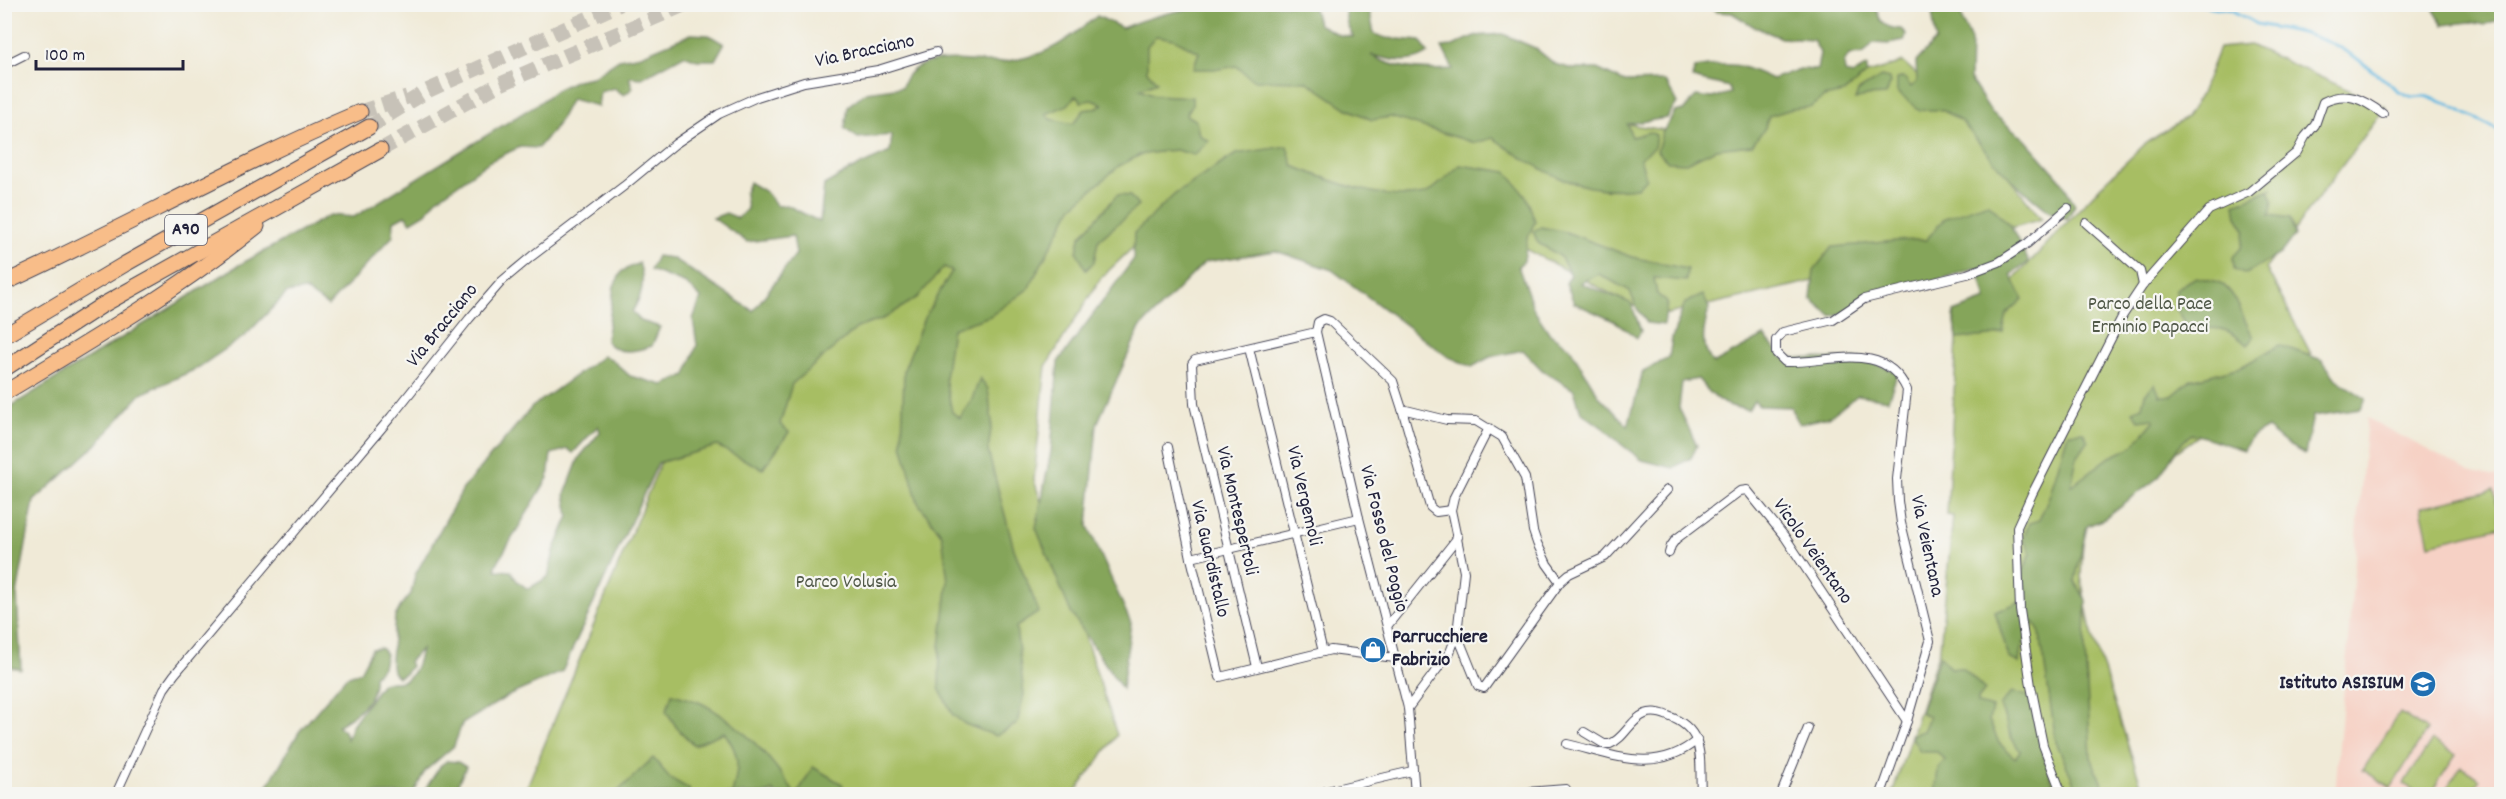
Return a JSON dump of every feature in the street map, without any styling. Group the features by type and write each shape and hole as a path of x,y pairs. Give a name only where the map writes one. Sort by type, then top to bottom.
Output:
{"highway":[{"path":"4,283 81,248 308,134 360,112"},
{"name":"A90","path":"4,336 125,264 369,128"},
{"name":"A90","path":"4,369 101,306 380,150"},
{"path":"4,393 139,312 225,252 293,197"}],"street":[{"name":"Via Bracciano","path":"116,795 164,690 174,675 502,281 675,144 719,114 757,97 804,82 878,70 936,52"},
{"path":"4,65 24,55"},
{"path":"2062,795 2043,745 2031,686 2020,610 2017,527 2032,494 2123,315 2143,285 2209,210 2249,192 2297,152 2315,125 2322,102 2344,95 2364,101 2383,114"},
{"name":"Via Veientana","path":"1881,795 1907,721 1930,641 1901,523 1898,501 1897,479 1907,390 1902,379 1872,359 1859,357 1784,361 1776,352 1776,340 1782,332 1833,320 1864,299 1967,274 1999,262 2028,243 2068,208"},
{"path":"2086,223 2140,271 2143,285"},
{"path":"1249,348 1316,332 1317,323 1322,319 1330,321 1393,381 1430,507 1438,512 1451,510"},
{"name":"Via Fosso del Poggio","path":"1316,332 1359,518 1408,708 1415,795"},
{"name":"Via Montespertoli","path":"1249,348 1193,362 1194,404 1257,667"},
{"name":"Via Vergemoli","path":"1249,348 1323,652"},
{"path":"1402,409 1447,420 1476,421 1504,439 1525,478 1533,531 1547,564 1560,582"},
{"path":"1408,708 1450,651 1457,634 1464,576 1451,510 1452,501 1490,428"},
{"name":"Via Guardistallo","path":"1168,447 1191,558 1220,677 1257,667"},
{"path":"1457,634 1478,687 1484,688 1560,582 1569,574 1605,557 1667,490"},
{"name":"Vicolo Veientano","path":"1669,553 1676,539 1740,490 1747,490 1785,537 1907,721"},
{"path":"1191,558 1359,518"},
{"path":"1388,625 1458,537"},
{"path":"1257,667 1331,650 1395,658"},
{"path":"1584,732 1604,744 1611,744 1616,742 1642,715 1654,712 1683,723 1694,732 1697,740 1701,795"},
{"path":"1781,795 1808,728"},
{"path":"1567,744 1651,761 1678,753 1697,740"},
{"path":"1314,795 1412,771"},
{"path":"1502,795 1566,789"}],"shaded area":[{"name":"Istituto ASISIUM","path":"2367,418 2468,471 2501,478 2501,794 2335,794"}],"green space":[{"path":"1362,4 1370,13 1374,34 1386,38 1421,41 1428,53 1415,60 1393,60 1371,55 1400,67 1453,69 1442,47 1453,46 1474,36 1503,34 1535,48 1555,64 1573,69 1597,69 1625,82 1665,81 1677,103 1667,118 1627,124 1632,137 1649,132 1656,135 1654,148 1640,158 1646,178 1637,188 1596,188 1560,178 1543,170 1493,138 1475,143 1391,117 1372,120 1346,108 1306,81 1253,80 1236,66 1220,69 1193,69 1199,52 1174,39 1156,36 1147,46 1147,71 1157,82 1140,89 1155,95 1192,97 1192,105 1186,115 1196,121 1199,135 1209,141 1194,155 1176,150 1165,151 1140,155 1119,166 1072,207 1028,289 990,316 952,329 945,378 952,412 960,418 972,399 980,378 988,389 992,422 988,451 1014,549 1039,612 1016,627 1024,694 1017,724 996,736 965,724 953,715 939,688 940,647 948,581 942,535 918,503 902,444 904,370 924,318 952,271 944,267 918,297 885,318 857,328 792,384 780,424 789,432 763,469 717,446 658,463 562,672 508,696 462,724 454,746 425,771 413,794 263,794 299,732 346,677 360,672 372,649 381,648 386,654 383,667 374,676 372,692 363,706 337,726 344,731 347,739 352,725 382,683 402,681 413,672 421,649 409,662 411,666 406,673 398,677 393,672 391,659 395,617 411,594 415,575 463,489 532,407 603,356 611,359 630,376 663,385 686,375 697,345 693,319 701,298 686,284 650,270 657,256 672,258 753,311 796,254 793,236 747,242 713,218 726,213 738,218 747,209 745,193 749,182 766,192 777,206 787,205 820,222 824,185 890,152 892,135 858,138 845,129 848,106 866,92 902,87 908,75 917,67 928,63 954,60 1004,62 1038,54 1062,43 1097,16 1122,28 1169,13 1216,6 1313,5 1318,24 1339,35 1353,37 1347,24 1344,5","holes":["1075,96 1080,98 1081,102 1091,100 1103,104 1097,108 1084,110 1073,124 1050,119 1046,114 1068,105","598,426 600,432 579,458 565,494 569,516 554,551 548,577 528,589 517,581 511,571 496,570 496,565 548,478 551,454 568,449 573,453"]},
{"name":"Parco Volusia","path":"1264,5 1434,93 1677,132 1903,62 1954,107 2042,219 1857,271 1655,317 1512,242 1170,212 1101,278 1046,366 1034,480 1117,735 1074,794 524,794 660,464 950,219 1107,37"},
{"path":"1707,5 1865,5 1877,10 1884,24 1891,28 1901,29 1906,34 1904,41 1888,44 1873,43 1863,54 1849,55 1844,63 1845,72 1852,75 1867,66 1867,74 1843,93 1824,97 1812,107 1792,109 1769,116 1765,128 1752,145 1716,149 1686,163 1668,162 1657,151 1662,133 1675,112 1684,110 1696,96 1712,98 1731,93 1729,87 1692,78 1695,68 1734,65 1772,79 1800,69 1817,70 1820,53 1813,40 1781,38 1753,26 1732,13 1717,12"},
{"path":"1931,5 1960,5 1962,20 1971,40 1970,79 1991,112 2025,139 2061,180 2075,205 2067,219 2050,212 2017,185 1962,122 1943,110 1920,110 1897,92 1897,79 1904,77 1911,87 1917,82 1916,62 1936,40"},
{"path":"2431,5 2501,5 2501,18 2485,25 2471,22 2443,25"},
{"path":"691,34 709,35 724,44 715,60 697,60 684,55 642,78 629,77 633,88 624,95 614,88 600,92 598,106 571,99 557,125 538,148 520,147 490,161 436,200 426,213 411,222 405,215 394,221 393,236 328,306 305,290 287,293 245,336 196,369 141,394 96,445 34,501 17,594 21,669 5,666 5,410 239,265 330,215 354,217 539,103 556,90 576,80 592,77 619,59 641,55"},
{"name":"Parco della Pace Erminio Papacci","path":"2250,45 2386,107 2266,268 2311,354 2084,519 2081,577 2090,627 2144,794 1892,794 1940,648 1953,516 1947,515 1957,339 1954,312 1986,300 2016,277 2100,187 2147,142 2186,118 2200,96 2219,48"},
{"path":"1881,77 1889,79 1890,84 1886,95 1867,96 1855,100 1858,91"},
{"path":"1287,146 1293,166 1323,178 1376,193 1409,196 1424,194 1437,186 1460,165 1507,172 1526,196 1535,221 1527,240 1524,261 1518,266 1534,310 1550,334 1570,348 1599,396 1628,426 1643,371 1669,358 1672,338 1685,303 1703,295 1709,308 1703,337 1713,364 1764,336 1783,358 1862,359 1898,372 1888,400 1858,395 1829,417 1799,424 1791,407 1759,406 1754,401 1748,410 1739,408 1719,400 1698,379 1682,382 1679,408 1697,446 1691,458 1673,468 1642,460 1622,445 1581,412 1574,390 1542,370 1523,350 1490,357 1472,367 1447,356 1332,270 1276,251 1205,262 1140,328 1097,424 1088,526 1131,623 1122,689 1071,613 1036,528 1051,451 1058,362 1133,260 1134,233 1175,194 1236,154"},
{"path":"2273,188 2269,190 2273,200 2270,215 2290,218 2295,235 2280,254 2246,274 2234,269 2233,257 2241,248 2245,230 2237,217 2235,204"},
{"path":"1117,195 1130,196 1138,206 1098,241 1094,262 1086,270 1077,252 1080,237"},
{"path":"1988,203 2010,225 2029,262 2011,275 2023,299 2007,314 2003,333 1957,339 1954,312 1986,300 1975,268 1929,283 1876,290 1856,310 1831,316 1811,299 1814,270 1832,247 1926,240 1945,218"},
{"path":"1541,227 1566,232 1632,257 1687,269 1686,281 1654,278 1657,294 1667,302 1664,325 1647,323 1636,307 1630,291 1599,274 1580,283 1631,303 1641,331 1637,338 1616,322 1574,303 1566,283 1571,275 1560,256 1538,243 1533,231"},
{"path":"639,263 642,288 632,312 641,321 660,327 652,346 634,351 616,349 606,341 614,286 622,271"},
{"path":"2196,277 2220,283 2232,294 2254,337 2247,345 2234,334 2222,329 2190,329 2177,310 2176,289"},
{"path":"2279,345 2322,360 2336,379 2366,399 2361,409 2313,416 2305,454 2288,445 2267,428 2251,437 2244,450 2192,433 2178,447 2159,477 2102,520 2087,526 2075,581 2086,600 2085,650 2091,757 2106,794 2079,794 2056,742 2040,633 2034,622 2021,649 2019,663 2009,658 1995,612 2024,600 2027,589 2019,581 2031,553 2023,539 2029,523 2039,520 2050,494 2068,433 2083,432 2088,441 2077,457 2071,486 2110,457 2132,447 2154,421 2153,418 2139,420 2133,411 2142,407 2145,394 2155,384 2160,396 2172,396 2191,380 2241,367"},
{"path":"2494,490 2501,527 2429,544 2421,507"},
{"path":"1940,655 1950,668 1963,668 1985,690 1978,699 1978,704 1992,708 1989,720 1999,743 2015,758 2020,751 2012,739 2000,706 2012,692 2031,697 2043,755 2057,794 2031,792 2031,794 1935,794 1938,769 1945,760 1937,752 1920,752 1911,735 1923,731 1929,717 1920,712"},
{"path":"672,694 699,702 731,722 766,755 795,794 776,794 772,790 768,794 732,794 737,762 730,740 724,732 694,745 677,728 666,711"},
{"path":"2400,713 2427,730 2391,788 2363,770"},
{"path":"2432,740 2456,755 2430,794 2420,794 2404,784"},
{"path":"653,758 670,778 689,789 690,794 615,794"},
{"path":"447,761 458,762 466,767 453,794 422,794 441,765"},
{"path":"813,767 842,784 846,794 797,794"},
{"path":"2461,767 2480,779 2471,794 2443,794"}],"waterway":[{"path":"2195,4 2231,10 2257,24 2302,33 2332,43 2355,57 2399,91 2412,97 2425,96 2449,105 2502,132"}],"tunnel":[{"path":"369,127 427,91 620,4"},
{"path":"380,150 496,86 686,4"},
{"path":"360,112 407,97"}],"place":[{"name":"Parrucchiere Fabrizio","path":"1373,650"},
{"name":"Istituto ASISIUM","path":"2423,684"}]}
